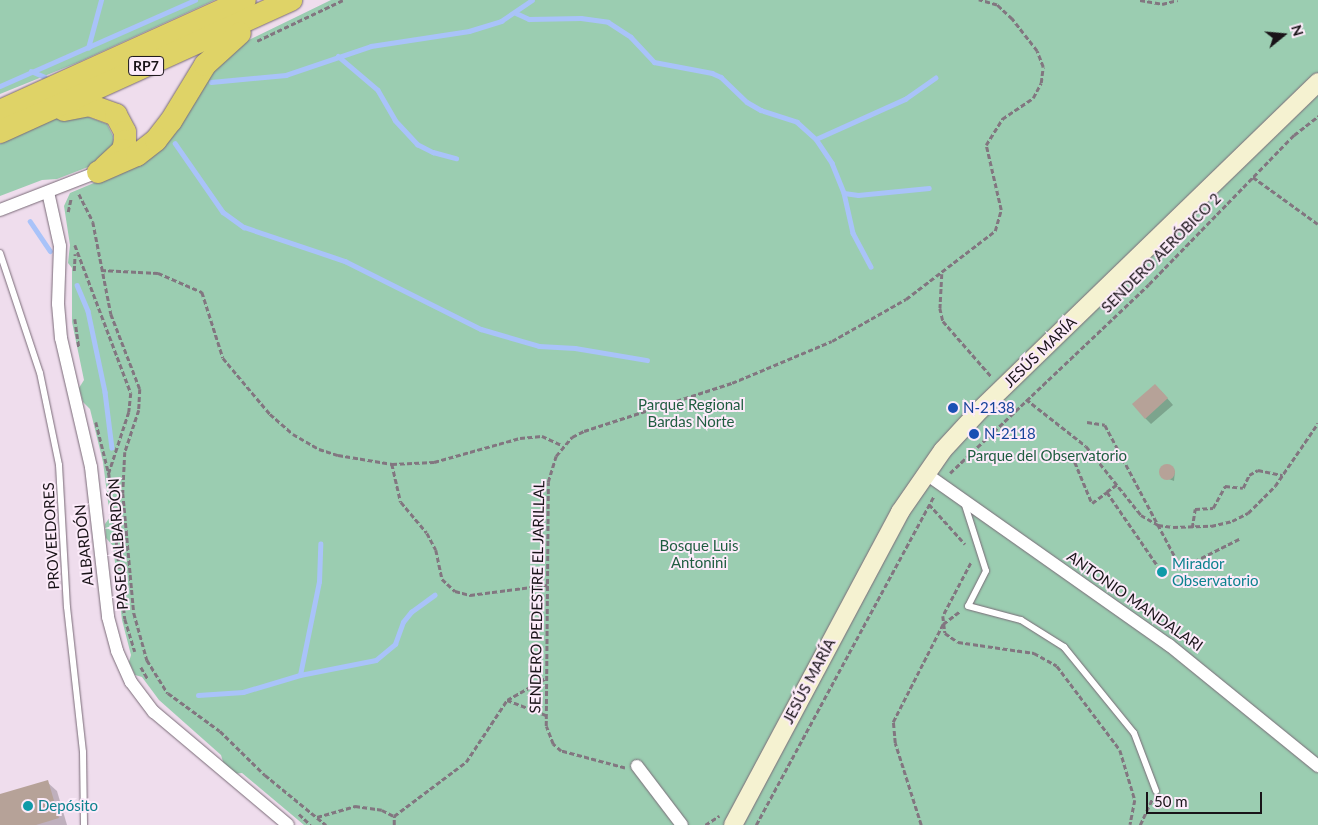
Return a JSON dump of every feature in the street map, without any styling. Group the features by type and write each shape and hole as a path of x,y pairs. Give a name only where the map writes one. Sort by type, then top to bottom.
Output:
{"highway":[{"name":"RP7","path":"0,112 245,0"},
{"name":"RP7","path":"0,132 291,0"},
{"path":"98,172 137,155 152,144 171,121 212,56 232,38 291,0"},
{"path":"0,107 32,97"},
{"path":"29,119 89,106 116,115 125,132 123,150 98,172"}],"main road":[{"name":"JESÚS MARÍA","path":"733,825 900,512 925,474 982,409 1318,82"}],"street":[{"path":"0,210 98,172"},
{"name":"ALBARDÓN","path":"48,192 60,246 58,304 60,332 91,467 108,617 117,652 131,682 154,712 288,825"},
{"name":"ANTONIO MANDALARI","path":"925,474 1192,662 1318,766"},
{"path":"632,768 682,825"}],"lane":[{"name":"PROVEEDORES","path":"0,253 40,373 59,464 67,607 83,752 84,825"},
{"path":"964,500 986,571 968,606 1021,620 1064,647 1134,732 1156,792"}],"path":[{"path":"250,44 344,0"},
{"name":"SENDERO PEDESTRE EL JARILLAL","path":"632,768 561,751 549,735 546,715 548,482 556,456 572,437 597,426 732,383 795,359 872,319 942,274 999,225 1001,210 986,145 1002,119 1033,98 1042,75 1036,51 1012,19 996,5 979,0"},
{"path":"1140,0 1162,4 1178,0"},
{"name":"SENDERO AERÓBICO 2","path":"954,467 1149,284 1253,177 1318,116"},
{"path":"1253,177 1318,224"},
{"name":"PASEO ALBARDÓN","path":"68,214 71,198 79,192 93,222 111,314 140,389 139,410 125,452 123,493 134,613 147,660 168,694 220,731 265,775 326,825"},
{"path":"74,277 73,241 131,392 129,412 109,474"},
{"path":"101,270 158,273 197,288 207,299 211,324 223,358 270,414 292,434 319,449 338,455 392,464 434,462 520,438 542,436 563,446"},
{"path":"942,274 940,308 943,321 994,379"},
{"path":"74,313 81,357"},
{"path":"1026,399 1077,438 1141,515 1158,525 1192,528 1232,521 1248,513 1282,475 1318,423"},
{"path":"94,412 109,474 126,619 136,656"},
{"path":"1087,422 1105,425 1181,568 1239,539"},
{"path":"1072,455 1092,503 1117,485"},
{"path":"392,464 401,502 427,533 436,550 442,579 455,591 470,595 547,585"},
{"path":"1192,528 1195,509 1213,508 1225,486 1244,488 1250,475 1258,470 1282,475"},
{"path":"1107,492 1162,572"},
{"path":"756,825 930,504 968,547"},
{"path":"921,825 895,743 893,722 942,624 946,608 972,560"},
{"path":"942,624 968,606"},
{"path":"942,624 946,633 958,642 1034,653 1056,666 1120,750 1135,800 1130,825"},
{"path":"139,662 152,686"},
{"path":"394,816 466,762 507,700 546,678"},
{"path":"507,700 546,715"},
{"path":"1140,825 1156,792"},
{"path":"317,817 355,806 382,810 394,816"},
{"path":"294,811 310,825"},
{"path":"394,816 394,825"}],"green space":[{"path":"0,0 215,0 79,62 0,94"},
{"name":"Parque Regional Bardas Norte","path":"331,0 1318,0 1318,825 304,825 242,773 234,774 224,765 221,755 159,700 142,677 135,675 129,662 131,655 122,620 113,546 106,538 105,524 110,517 103,462 90,409 83,402 79,388 84,380 72,322 72,268 68,263 70,245 64,206 70,193 120,172 222,53"},
{"path":"78,113 107,124 113,136 113,146 88,167 57,179 42,180 0,196 0,144 52,119"}],"building":[{"path":"1155,384 1168,398 1145,419 1132,404"},
{"path":"1167,464 1173,466 1175,472 1173,478 1167,480 1161,478 1159,472 1161,466"},
{"name":"Depósito","path":"48,780 59,818 36,825 0,825 0,794"}],"waterway":[{"path":"88,48 101,0"},
{"path":"0,86 195,0"},
{"path":"211,82 286,75 371,46 469,31 501,21 532,0"},
{"path":"516,13 529,19 581,18 608,22 631,37 654,62 712,73 721,77 747,102 761,110 797,122 816,139 832,163 844,193 853,233 871,267"},
{"path":"338,56 378,90 395,120 417,144 433,152 456,158"},
{"path":"31,71 45,77"},
{"path":"816,139 905,99 935,78"},
{"path":"175,143 223,212 244,227 345,261 481,329 539,346 575,348 647,360"},
{"path":"844,193 858,195 929,188"},
{"path":"30,221 50,251"},
{"path":"77,285 88,311 105,392 112,448"},
{"path":"300,675 319,582 320,544"},
{"path":"198,695 243,692 300,675 376,660 395,644 403,622 411,612 434,595"}],"place":[{"name":"N-2138","path":"953,408"},
{"name":"N-2118","path":"974,434"},
{"name":"Mirador Observatorio","path":"1162,572"},
{"name":"Depósito","path":"28,806"}],"park label":[{"name":"Parque del Observatorio","path":"1047,456"},
{"name":"Bosque Luis Antonini","path":"699,554"}]}
